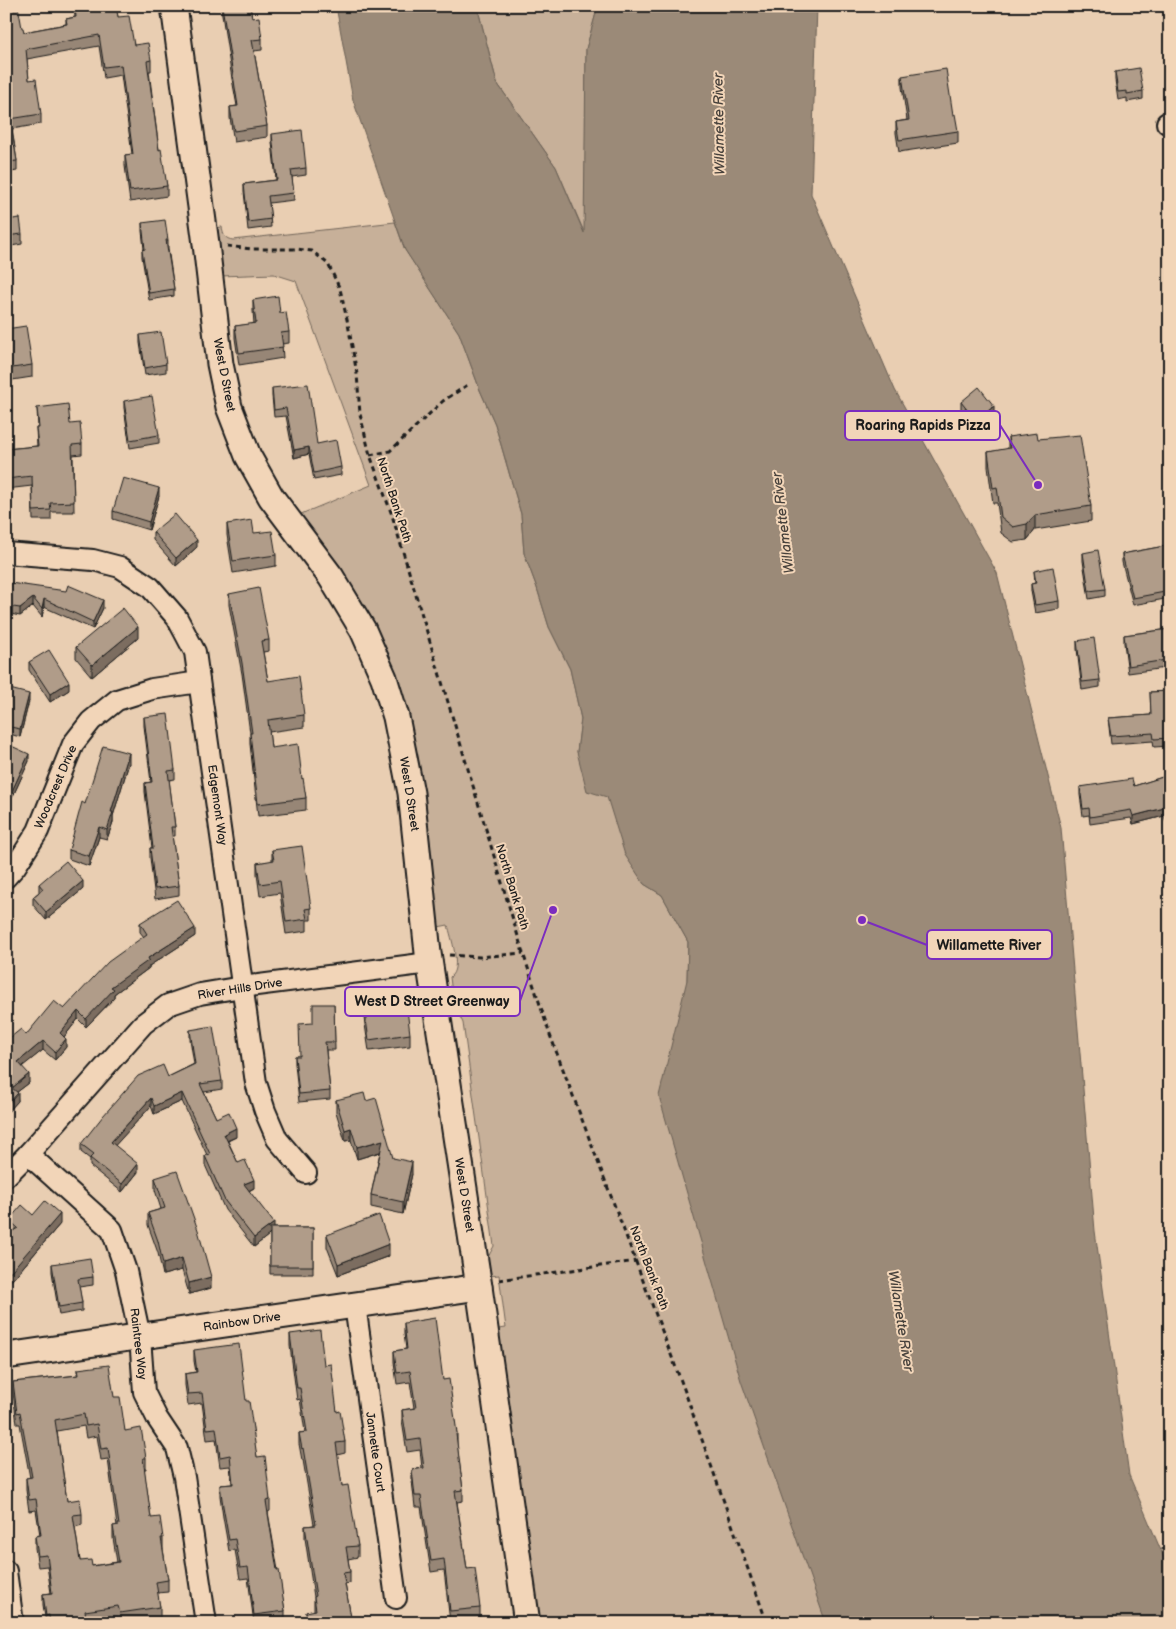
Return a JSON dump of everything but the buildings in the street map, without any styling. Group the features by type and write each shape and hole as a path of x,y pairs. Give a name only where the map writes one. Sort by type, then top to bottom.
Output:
{"street":[{"name":"West D Street","path":"174,6 220,364 229,408 248,456 272,496 331,577 363,630 384,678 396,717 411,793 428,958 484,1284 526,1623"},
{"name":"Edgemont Way","path":"6,553 94,560 120,567 150,587 177,618 195,652 256,1083 264,1111 277,1139 306,1173"},
{"name":"Woodcrest Drive","path":"6,877 15,867 38,831 73,744 90,721 117,700 152,690 199,682"},
{"name":"River Hills Drive","path":"6,1176 28,1154 143,1024 168,1005 200,994 428,958"},
{"name":"Raintree Way","path":"28,1154 112,1230 126,1270 140,1337 144,1392 157,1418 177,1448 184,1477 206,1623"},
{"name":"Rainbow Drive","path":"6,1356 355,1305 484,1284"},
{"name":"Jannette Court","path":"355,1305 396,1598"},
{"path":"6,1571 13,1623"}],"path":[{"name":"North Bank Path","path":"206,244 251,250 296,249 312,251 328,264 340,289 358,374 360,414 370,455 392,516 523,953 550,1035 688,1398 767,1623"},
{"path":"370,455 390,451 443,400 469,384"},
{"path":"428,958 480,957 523,953"},
{"path":"484,1284 637,1261"}],"shaded area":[{"path":"477,6 598,6 586,49 585,234 556,167 497,83"},
{"path":"395,222 405,250 459,333 495,424 521,514 524,553 549,627 570,669 581,719 577,752 607,796 644,884 662,895 688,942 687,980 826,1623 540,1623 492,1330 506,1328 499,1275 489,1276 486,1261 494,1246 463,1023 453,1002 450,977 455,967 455,952 448,925 438,927 431,850 414,737 392,664 376,628 350,584 301,514 371,485 296,281 274,274 221,276 215,228 222,227 225,236 233,240"}],"water":[{"path":"336,6 477,6 497,83 556,167 584,233 586,49 598,6 817,6 811,194 895,390 997,573 1061,828 1095,1231 1129,1475 1170,1572 1170,1623 826,1623 741,1381 659,1096 687,980 688,942 662,895 644,884 625,855 607,797 587,791 577,752 581,719 570,669 549,627 524,553 521,514 495,424 459,333 405,250 353,100"}],"place":[{"name":"Roaring Rapids Pizza","path":"1038,485"},
{"name":"West D Street Greenway","path":"553,910"},
{"name":"Willamette River","path":"862,920"}]}
